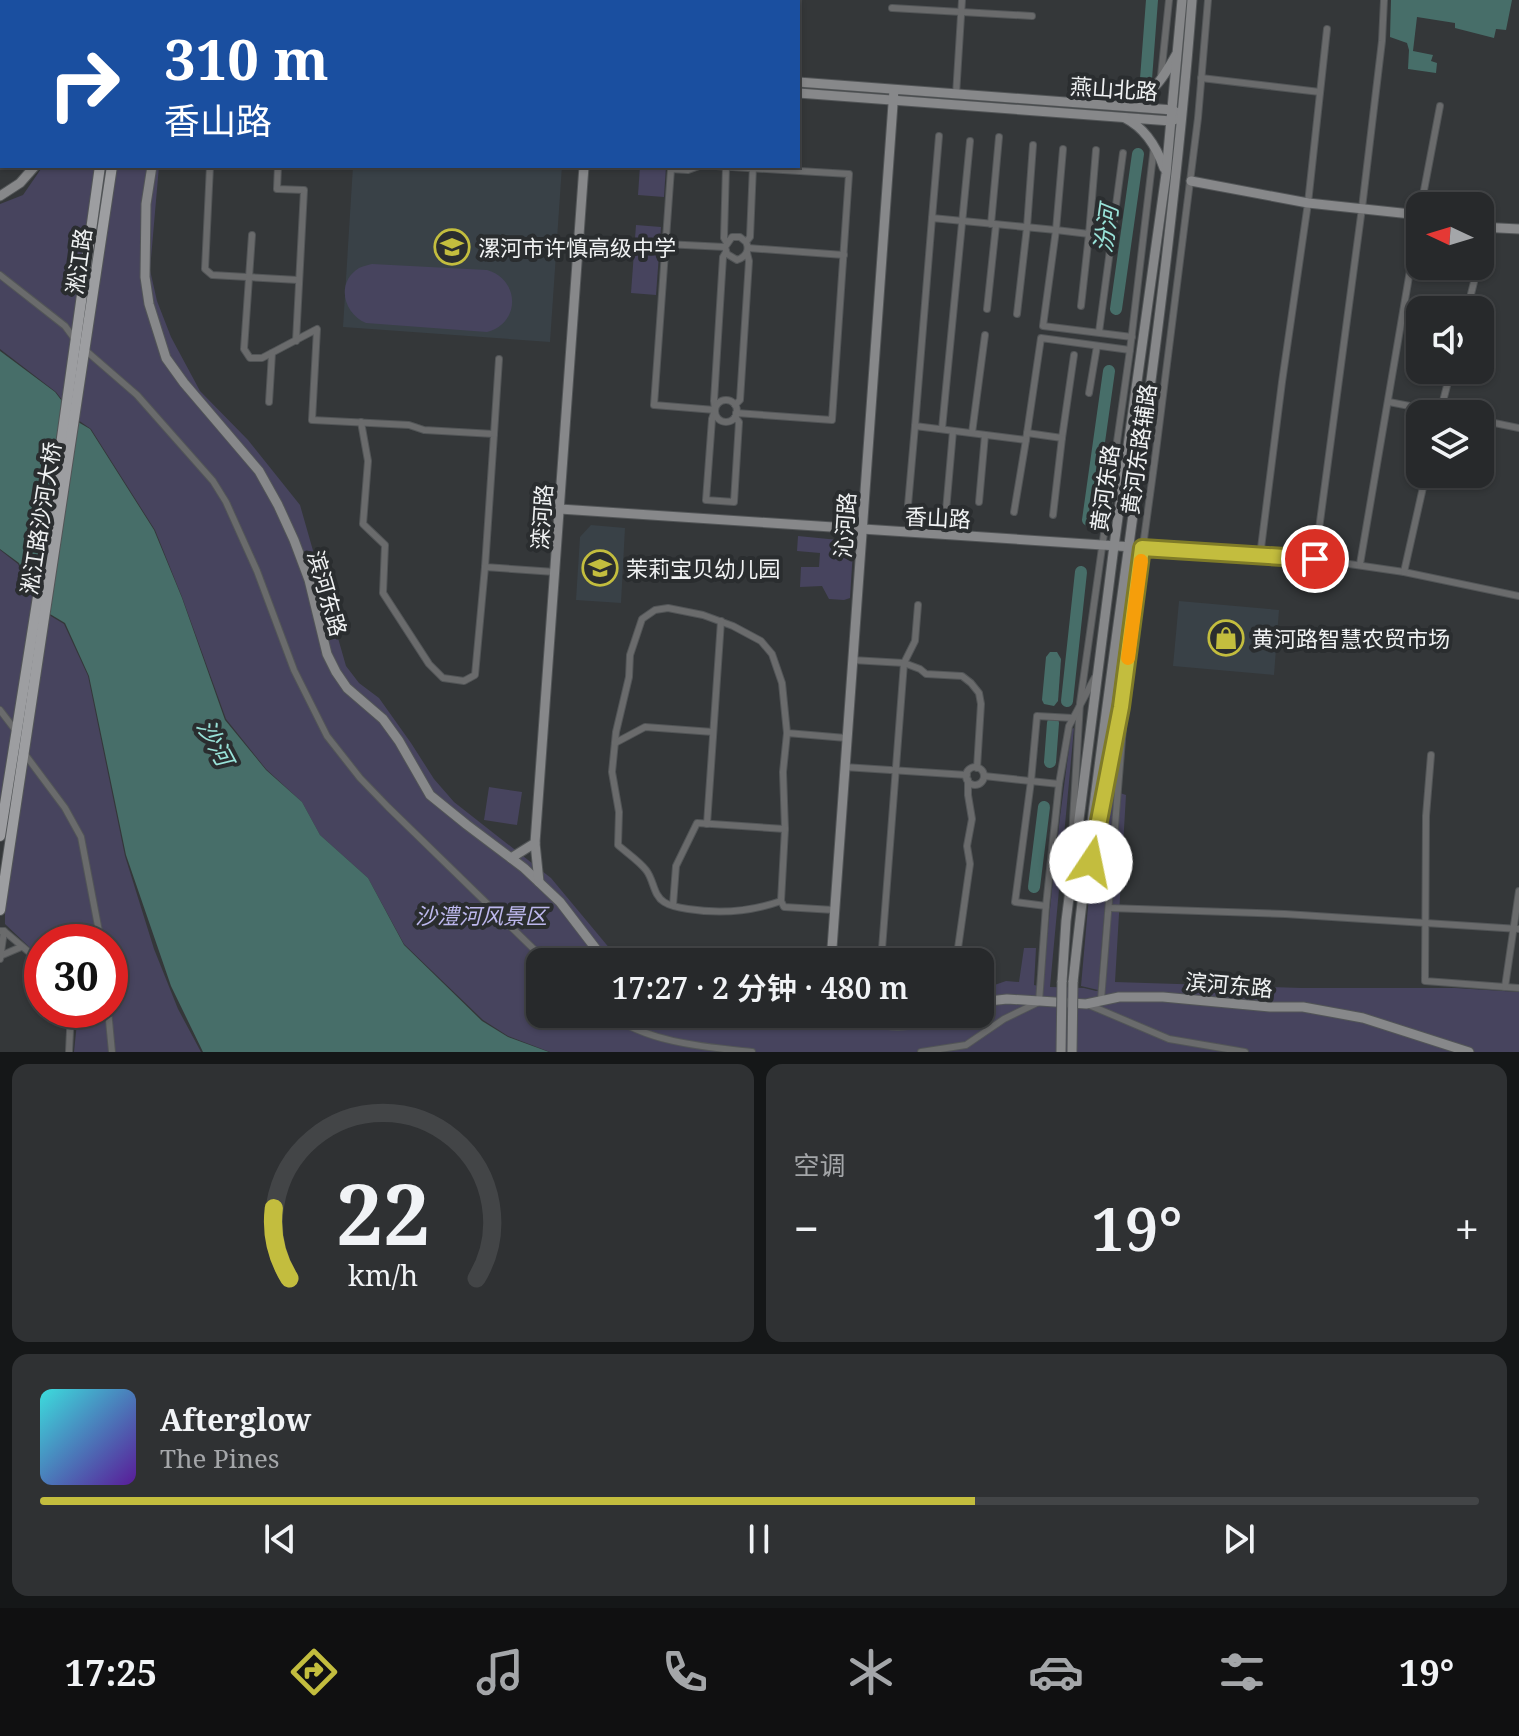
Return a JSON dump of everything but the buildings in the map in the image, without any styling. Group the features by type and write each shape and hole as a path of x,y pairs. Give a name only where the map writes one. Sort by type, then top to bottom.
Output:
{"main road":[{"name":"淞江路","path":"80,353 100,168"},
{"name":"淞江路","path":"80,353 112,168"},
{"name":"淞江路沙河大桥","path":"30,680 80,353"},
{"path":"0,836 16,731 30,680"},
{"path":"0,910 24,752 30,680"}],"street":[{"path":"956,95 962,0"},
{"path":"1161,82 1169,0"},
{"name":"黄河东路","path":"1068,982 1066,921 1099,670 1109,545 1166,174 1182,0"},
{"name":"黄河东路","path":"1068,982 1079,924 1130,547 1183,116 1192,0"},
{"name":"黄河东路辅路","path":"1079,924 1121,707 1191,181 1208,0"},
{"path":"1384,0 1362,208 1315,559 1360,564 1519,596"},
{"path":"892,8 1032,16"},
{"path":"1260,556 1308,203 1327,29"},
{"path":"1166,174 1146,134 1123,111 1161,82 1178,52"},
{"path":"1201,78 1320,92"},
{"name":"燕山北路","path":"800,82 894,96 956,95 1183,116"},
{"name":"燕山北路","path":"800,93 1123,111"},
{"name":"沁河路","path":"832,948 894,96"},
{"path":"1424,192 1440,106"},
{"path":"1183,116 1198,118"},
{"path":"908,505 939,136"},
{"path":"987,309 999,137"},
{"path":"942,429 970,141"},
{"path":"1017,314 1033,145"},
{"name":"黄河东路辅路","path":"1066,921 1080,703 1109,545 1154,147"},
{"path":"1063,149 1043,326 1132,337"},
{"path":"1081,306 1096,150"},
{"path":"1099,332 1123,153"},
{"path":"0,196 20,183 33,168"},
{"name":"滨河东路","path":"152,168 146,204 145,277 149,304 166,358 259,471 278,505 309,580 327,654 336,672 347,688 383,719 430,795 539,882 560,902 595,948"},
{"path":"210,168 205,269 212,275 298,280"},
{"path":"278,168 277,189 304,190 296,341"},
{"name":"滦河路","path":"539,882 535,843 584,168"},
{"path":"694,168 671,169 654,405 715,410"},
{"path":"726,168 724,238 730,257 737,260 747,248 750,237 753,168"},
{"path":"735,411 832,420 849,174 767,168"},
{"path":"1191,181 1308,203 1406,211"},
{"path":"932,218 1089,234"},
{"path":"1494,228 1519,229"},
{"path":"252,235 244,349 250,358 262,358 317,329 312,420 409,425 424,430 494,434"},
{"path":"732,237 744,239 747,248 749,261 740,400 728,421 723,421 717,416 714,401 723,257 732,237"},
{"path":"665,244 726,247"},
{"path":"747,248 844,255"},
{"path":"0,275 65,326 80,353 137,395 213,481 226,502 257,571 294,670 327,736 388,807 533,948"},
{"path":"1360,564 1409,280"},
{"path":"972,433 985,335"},
{"path":"1014,512 1041,338 1130,350"},
{"path":"1089,393 1097,346"},
{"path":"269,402 272,353"},
{"path":"1053,515 1074,355"},
{"path":"361,422 368,461 363,524 385,545 383,593 429,664 443,678 464,681 475,675 499,359"},
{"path":"724,400 728,400 735,411 739,422 734,502 706,500 712,419 717,404 724,400"},
{"path":"1389,402 1406,406"},
{"path":"1494,423 1519,428"},
{"path":"915,426 985,435 1062,438"},
{"path":"946,511 953,431"},
{"path":"979,502 985,435"},
{"path":"1404,572 1423,488"},
{"name":"香山路","path":"560,509 1315,559"},
{"path":"485,567 555,572"},
{"path":"882,948 904,663 915,641 918,605"},
{"path":"781,901 737,912 705,911 665,903 656,892 647,871 618,845 619,812 612,772 615,743 629,677 630,655 642,619 655,610 668,608 721,621 761,641 772,654 782,683 787,733 783,772 785,829 781,901 784,907 834,910"},
{"path":"707,824 721,621"},
{"path":"852,660 904,663 926,674 962,676 971,683 979,693 981,704 977,768"},
{"path":"921,1052 966,1045 1004,1019 1039,1002 1059,784 1069,726 1099,670"},
{"path":"1101,1000 1123,727 1112,671"},
{"path":"0,710 16,731"},
{"path":"1046,906 1015,902 1037,716 1073,718"},
{"path":"615,743 645,727 713,732"},
{"path":"787,733 846,738"},
{"path":"24,752 65,808 81,837 98,924"},
{"path":"1431,755 1426,816 1425,981 1519,988"},
{"path":"844,767 967,778 972,784 978,784 984,776"},
{"path":"958,948 970,864 967,846 972,819 967,778 972,768 982,771 984,776"},
{"path":"984,776 1059,784"},
{"path":"673,905 676,866 697,823 785,829"},
{"path":"511,858 535,843"},
{"path":"1505,987 1516,929 1519,891"},
{"path":"1109,908 1285,914 1516,929"},
{"path":"2,931 0,957 21,947"},
{"path":"2,931 24,949"},
{"path":"1061,1052 1068,982"},
{"path":"1068,982 1072,1052"},
{"name":"滨河东路","path":"994,1000 1086,1004 1119,997 1163,997 1303,1007 1363,1018 1469,1052"},
{"path":"1086,1004 1169,1039 1245,1052"},
{"path":"69,1052 70,1028"},
{"path":"110,1028 112,1052"},
{"path":"634,1028 678,1042 752,1052"}],"shaded area":[{"name":"漯河市许慎高级中学","path":"353,168 562,168 550,342 343,327"},
{"name":"茉莉宝贝幼儿园","path":"591,525 625,528 621,603 576,600 580,537"},
{"name":"黄河路智慧农贸市场","path":"1179,601 1279,610 1274,675 1173,666"}],"green space":[{"name":"沙澧河风景区","path":"42,168 159,168 150,270 157,301 171,337 200,391 248,440 300,505 346,666 359,683 379,698 434,779 454,802 551,878 609,948 526,948 526,1028 994,1028 994,985 1006,981 1019,982 1024,948 1036,948 1034,985 1043,987 1059,826 1074,728 1050,987 1104,989 1120,793 1126,795 1115,982 1302,988 1455,988 1519,992 1519,1052 550,1052 508,1036 483,1020 404,944 368,878 320,835 302,802 266,769 226,719 155,530 91,429 78,420 56,392 0,349 0,204 23,195"},
{"path":"640,168 666,168 664,197 638,195"},
{"path":"636,225 661,227 656,295 631,293"},
{"path":"372,264 487,270 498,275 511,292 510,312 498,327 487,332 366,323 352,313 345,290 352,274"},
{"path":"798,536 849,541 853,550 850,598 829,599 822,586 800,587 801,567 819,567 820,553 797,551"},
{"path":"0,550 18,564 33,598 49,615 64,624 88,676 125,856 154,949 178,1009 201,1052 74,1052 76,1028 128,1028 128,924 24,924 24,942 5,924 18,821 0,815"},
{"path":"1118,733 1098,990 1081,986 1096,847"},
{"path":"489,787 522,792 517,825 484,820"}],"water":[{"path":"1391,0 1512,0 1506,30 1496,29 1494,38 1455,28 1455,23 1417,17 1413,51 1433,55 1431,61 1437,63 1436,73 1408,69 1407,43 1390,37"},
{"name":"沙河","path":"0,351 55,392 78,422 90,429 154,530 182,598 225,720 266,770 302,802 320,835 368,878 404,945 482,1021 508,1037 549,1052 203,1052 171,986 126,855 89,676 65,623 50,614 33,595 19,563 0,549"},
{"path":"1050,652 1057,652 1061,659 1058,701 1054,706 1044,704 1042,700 1046,657"}],"waterway":[{"name":"汾河","path":"1146,79 1152,0"},
{"name":"汾河","path":"1116,309 1138,154"},
{"name":"汾河","path":"1088,520 1109,371"},
{"name":"汾河","path":"1067,701 1081,572"},
{"name":"汾河","path":"1050,762 1053,723"},
{"name":"汾河","path":"1034,887 1044,807"}],"slow traffic":[{"path":"1128,658 1141,561"}],"place":[{"name":"漯河市许慎高级中学","path":"452,247"},
{"name":"茉莉宝贝幼儿园","path":"600,568"},
{"name":"黄河路智慧农贸市场","path":"1226,638"}],"route":[{"path":"1091,862 1121,707 1142,548 1315,559"}]}
